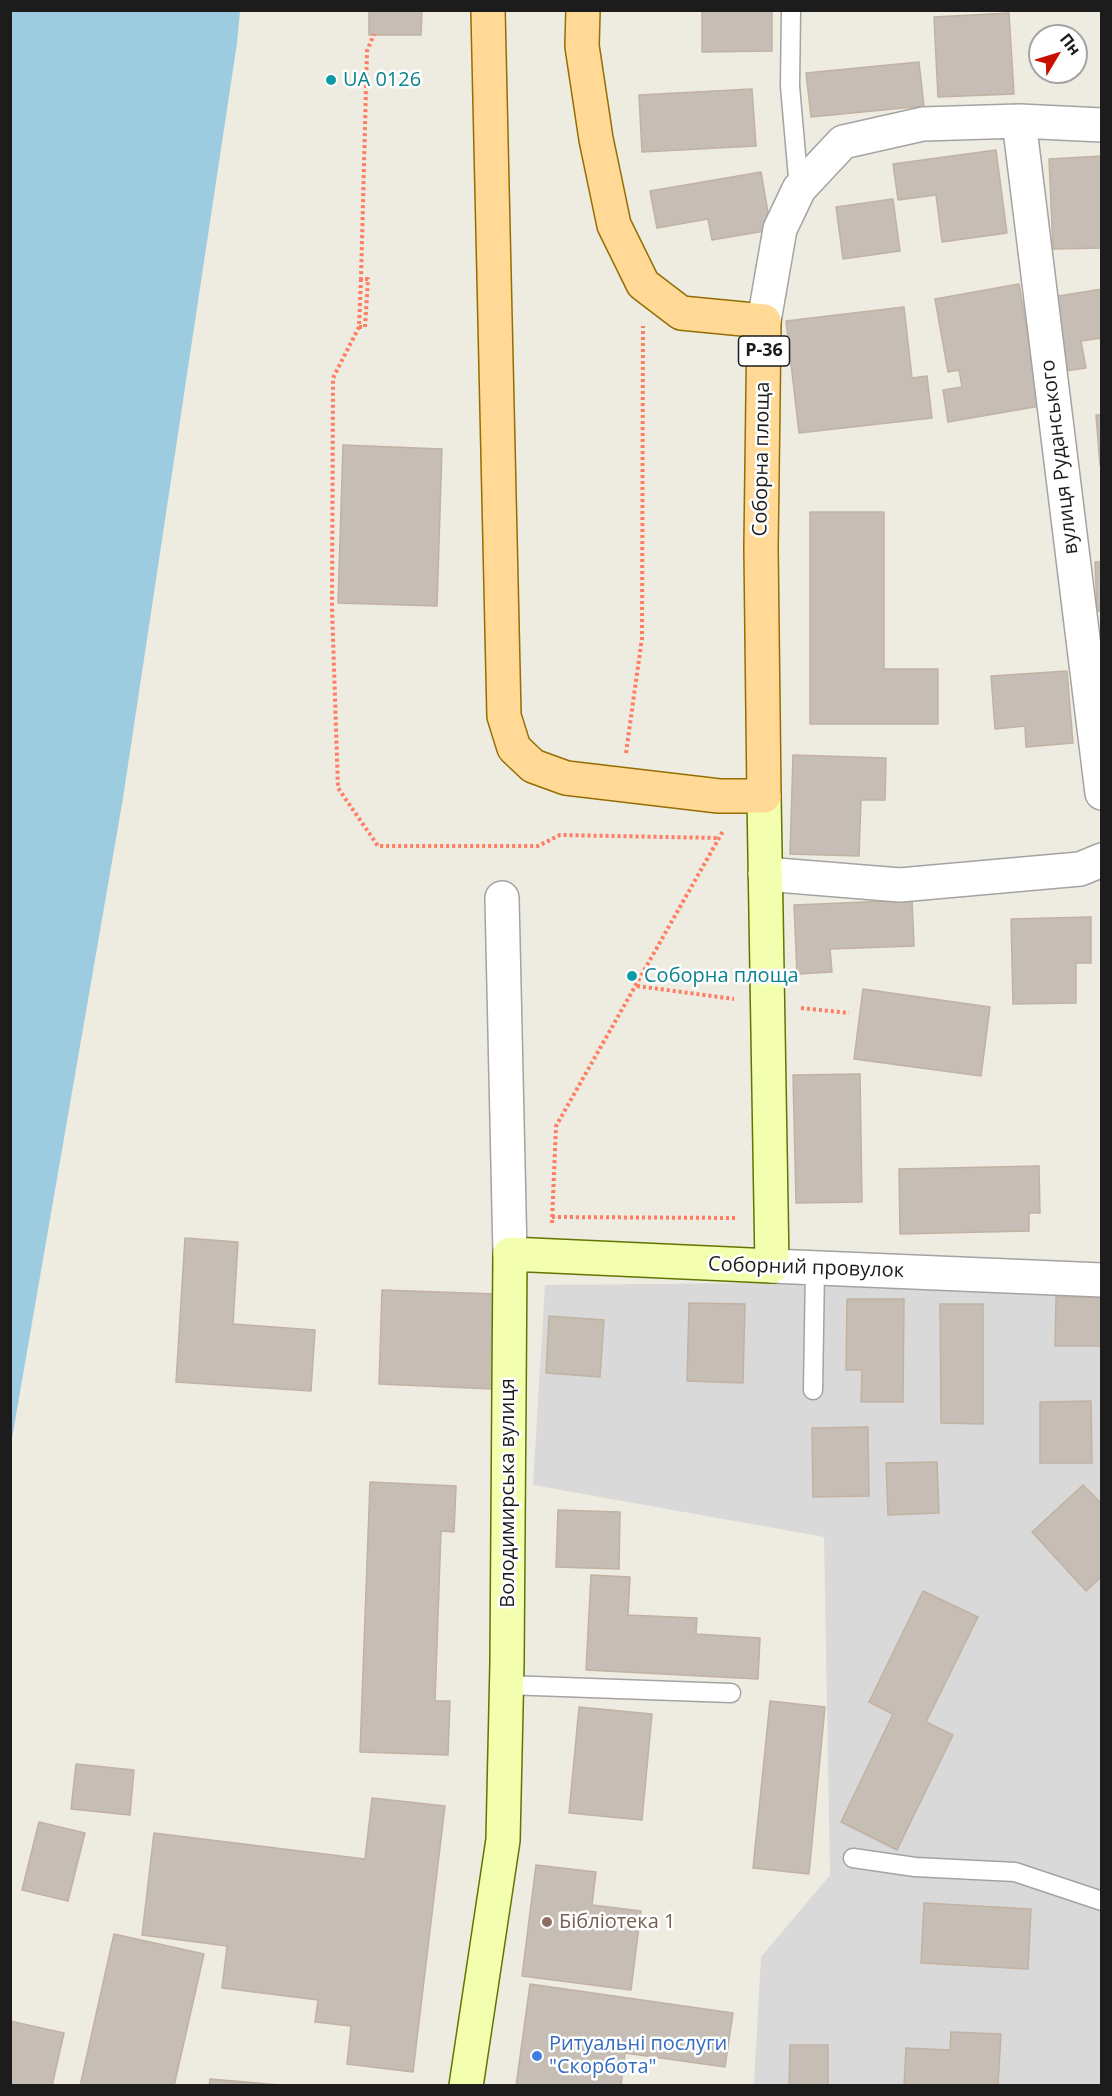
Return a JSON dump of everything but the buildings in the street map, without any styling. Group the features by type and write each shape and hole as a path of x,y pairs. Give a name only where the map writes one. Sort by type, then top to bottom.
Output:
{"main road":[{"path":"488,10 504,716 514,748 533,766 566,778 719,796 753,796"},
{"name":"Р-36","path":"583,10 584,58 596,139 614,225 643,284 681,313 764,321"},
{"name":"Соборна площа","path":"764,321 761,548 753,796 765,874 772,1266"},
{"name":"Соборний провулок","path":"510,1254 772,1266"},
{"name":"Володимирська вулиця","path":"466,2085 503,1840 510,1254"}],"street":[{"path":"764,321 780,230 799,189 843,142 923,124 1019,121 1101,125"},
{"name":"вулиця Руданського","path":"1019,121 1101,793"},
{"path":"765,874 900,885 1080,869 1101,860"},
{"name":"Володимирська вулиця","path":"502,898 510,1254"},
{"name":"Соборний провулок","path":"772,1266 1101,1280"}],"lane":[{"path":"791,10 790,86 799,189"},
{"path":"813,1390 815,1268"},
{"path":"506,1684 731,1693"},
{"path":"853,1858 915,1866 1015,1872 1101,1900"}],"path":[{"path":"374,34 367,51 361,279 368,279 365,327 358,327 333,378 332,608 338,788 378,846 538,846 560,835 719,838"},
{"path":"621,785 642,638 643,284"},
{"path":"550,1256 556,1126 719,838 753,796"},
{"path":"552,1217 771,1218"}],"shaded area":[{"path":"861,1282 1101,1288 1101,2085 754,2085 761,1957 830,1875 824,1537 533,1485 545,1285"}],"water":[{"path":"11,10 240,11 123,798 11,1444"}],"place":[{"name":"UA 0126","path":"331,80"},
{"name":"Соборна площа","path":"632,976"},
{"name":"Бібліотека 1","path":"547,1922"},
{"name":"Ритуальні послуги \"Скорбота\"","path":"537,2056"}]}
